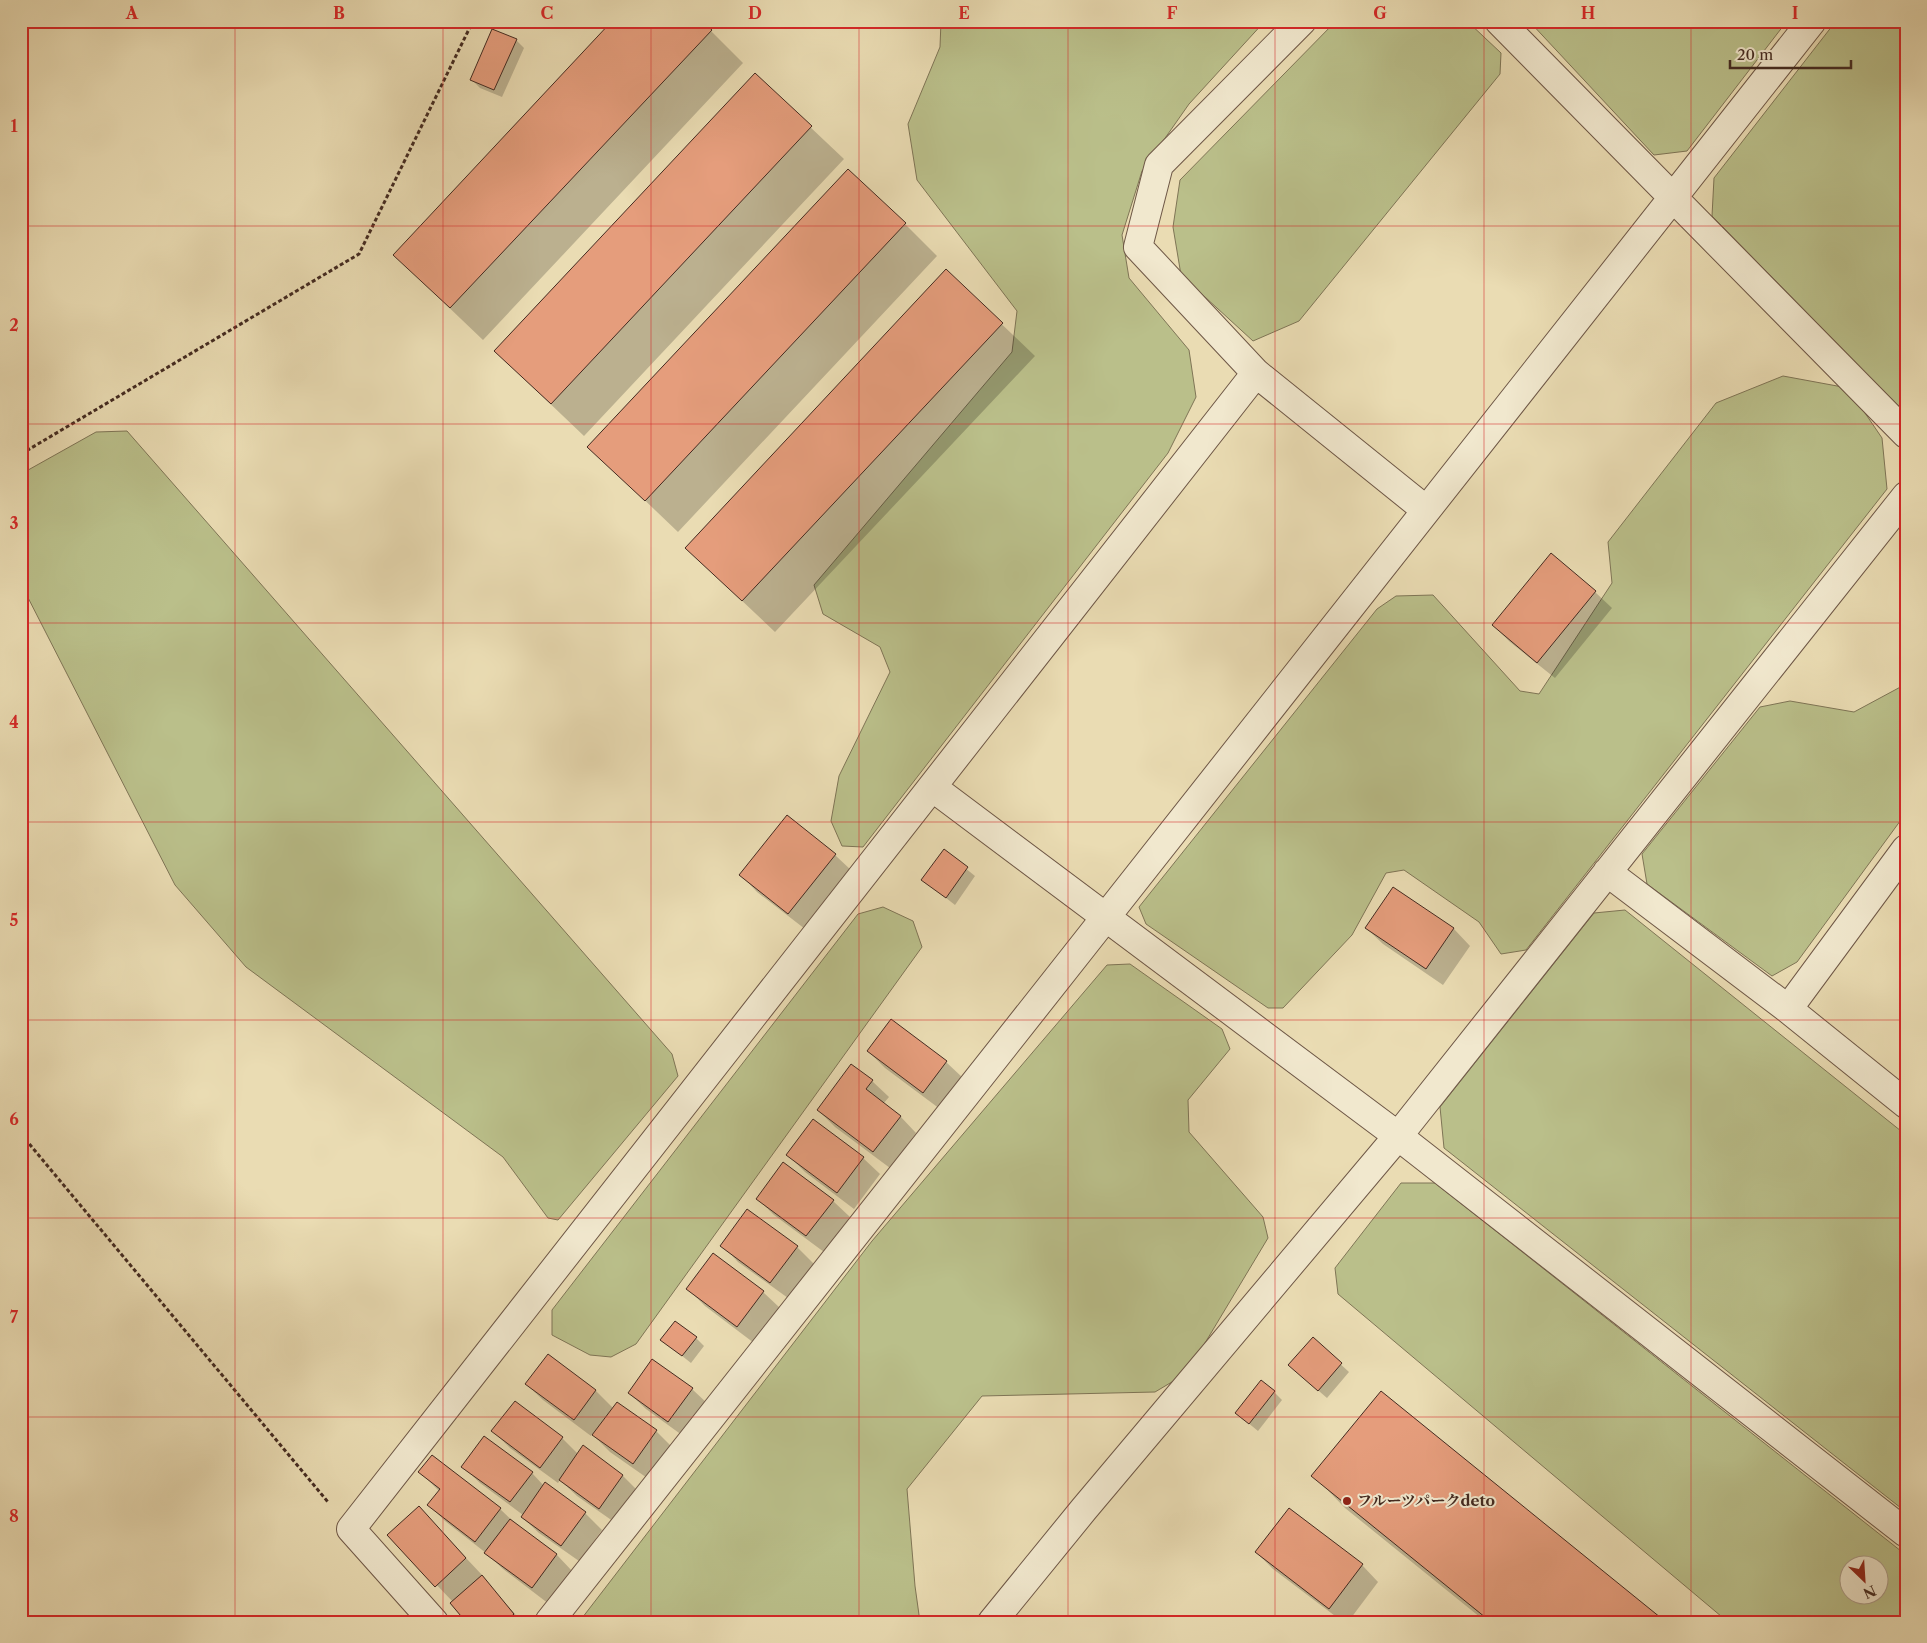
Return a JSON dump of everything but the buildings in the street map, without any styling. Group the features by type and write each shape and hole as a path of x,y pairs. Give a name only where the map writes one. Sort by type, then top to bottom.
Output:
{"street":[{"path":"1302,21 1159,165 1138,247 1256,373 1426,510"},
{"path":"1499,21 1906,434"},
{"path":"549,1622 1812,21"},
{"path":"434,1622 351,1529 1256,373"},
{"path":"992,1622 1084,1509 1398,1136 1906,496"},
{"path":"932,787 1398,1136 1906,1533"},
{"path":"1788,1009 1906,849"},
{"path":"1608,872 1788,1009 1906,1104"}],"path":[{"path":"21,454 359,254 473,21"},
{"path":"21,1134 351,1529"}],"green space":[{"path":"941,21 1265,21 1189,104 1142,171 1122,235 1129,278 1189,350 1196,397 1168,453 863,847 842,846 831,821 839,776 890,672 880,647 823,614 814,585 1012,352 1017,311 917,180 908,124 940,47"},
{"path":"1336,21 1467,21 1501,53 1500,74 1299,321 1253,341 1181,275 1173,227 1180,180"},
{"path":"1529,21 1787,21 1687,151 1654,155"},
{"path":"1836,21 1906,21 1906,414 1712,216 1714,178"},
{"path":"1783,376 1848,388 1882,438 1887,489 1526,950 1501,954 1479,922 1404,870 1386,873 1352,935 1283,1008 1268,1008 1146,924 1139,907 1377,609 1396,596 1433,595 1520,691 1539,694 1612,583 1608,542 1716,403"},
{"path":"127,431 672,1054 678,1076 558,1220 548,1218 503,1157 246,967 175,885 21,584 21,474 96,432"},
{"path":"1906,684 1906,813 1797,962 1772,976 1647,884 1642,854 1760,707 1790,701 1854,712"},
{"path":"883,907 913,921 922,947 636,1344 611,1357 590,1355 552,1335 552,1310 858,914"},
{"path":"1625,910 1906,1135 1906,1512 1444,1148 1440,1107 1594,913"},
{"path":"1130,964 1222,1029 1230,1049 1188,1100 1189,1132 1263,1217 1268,1238 1187,1373 1155,1392 982,1396 907,1489 920,1622 579,1622 872,1241 1107,965"},
{"path":"1401,1183 1435,1183 1906,1555 1906,1622 1728,1622 1338,1294 1335,1268"}],"place":[{"name":"フルーツパークdeto","path":"1347,1501"}]}
